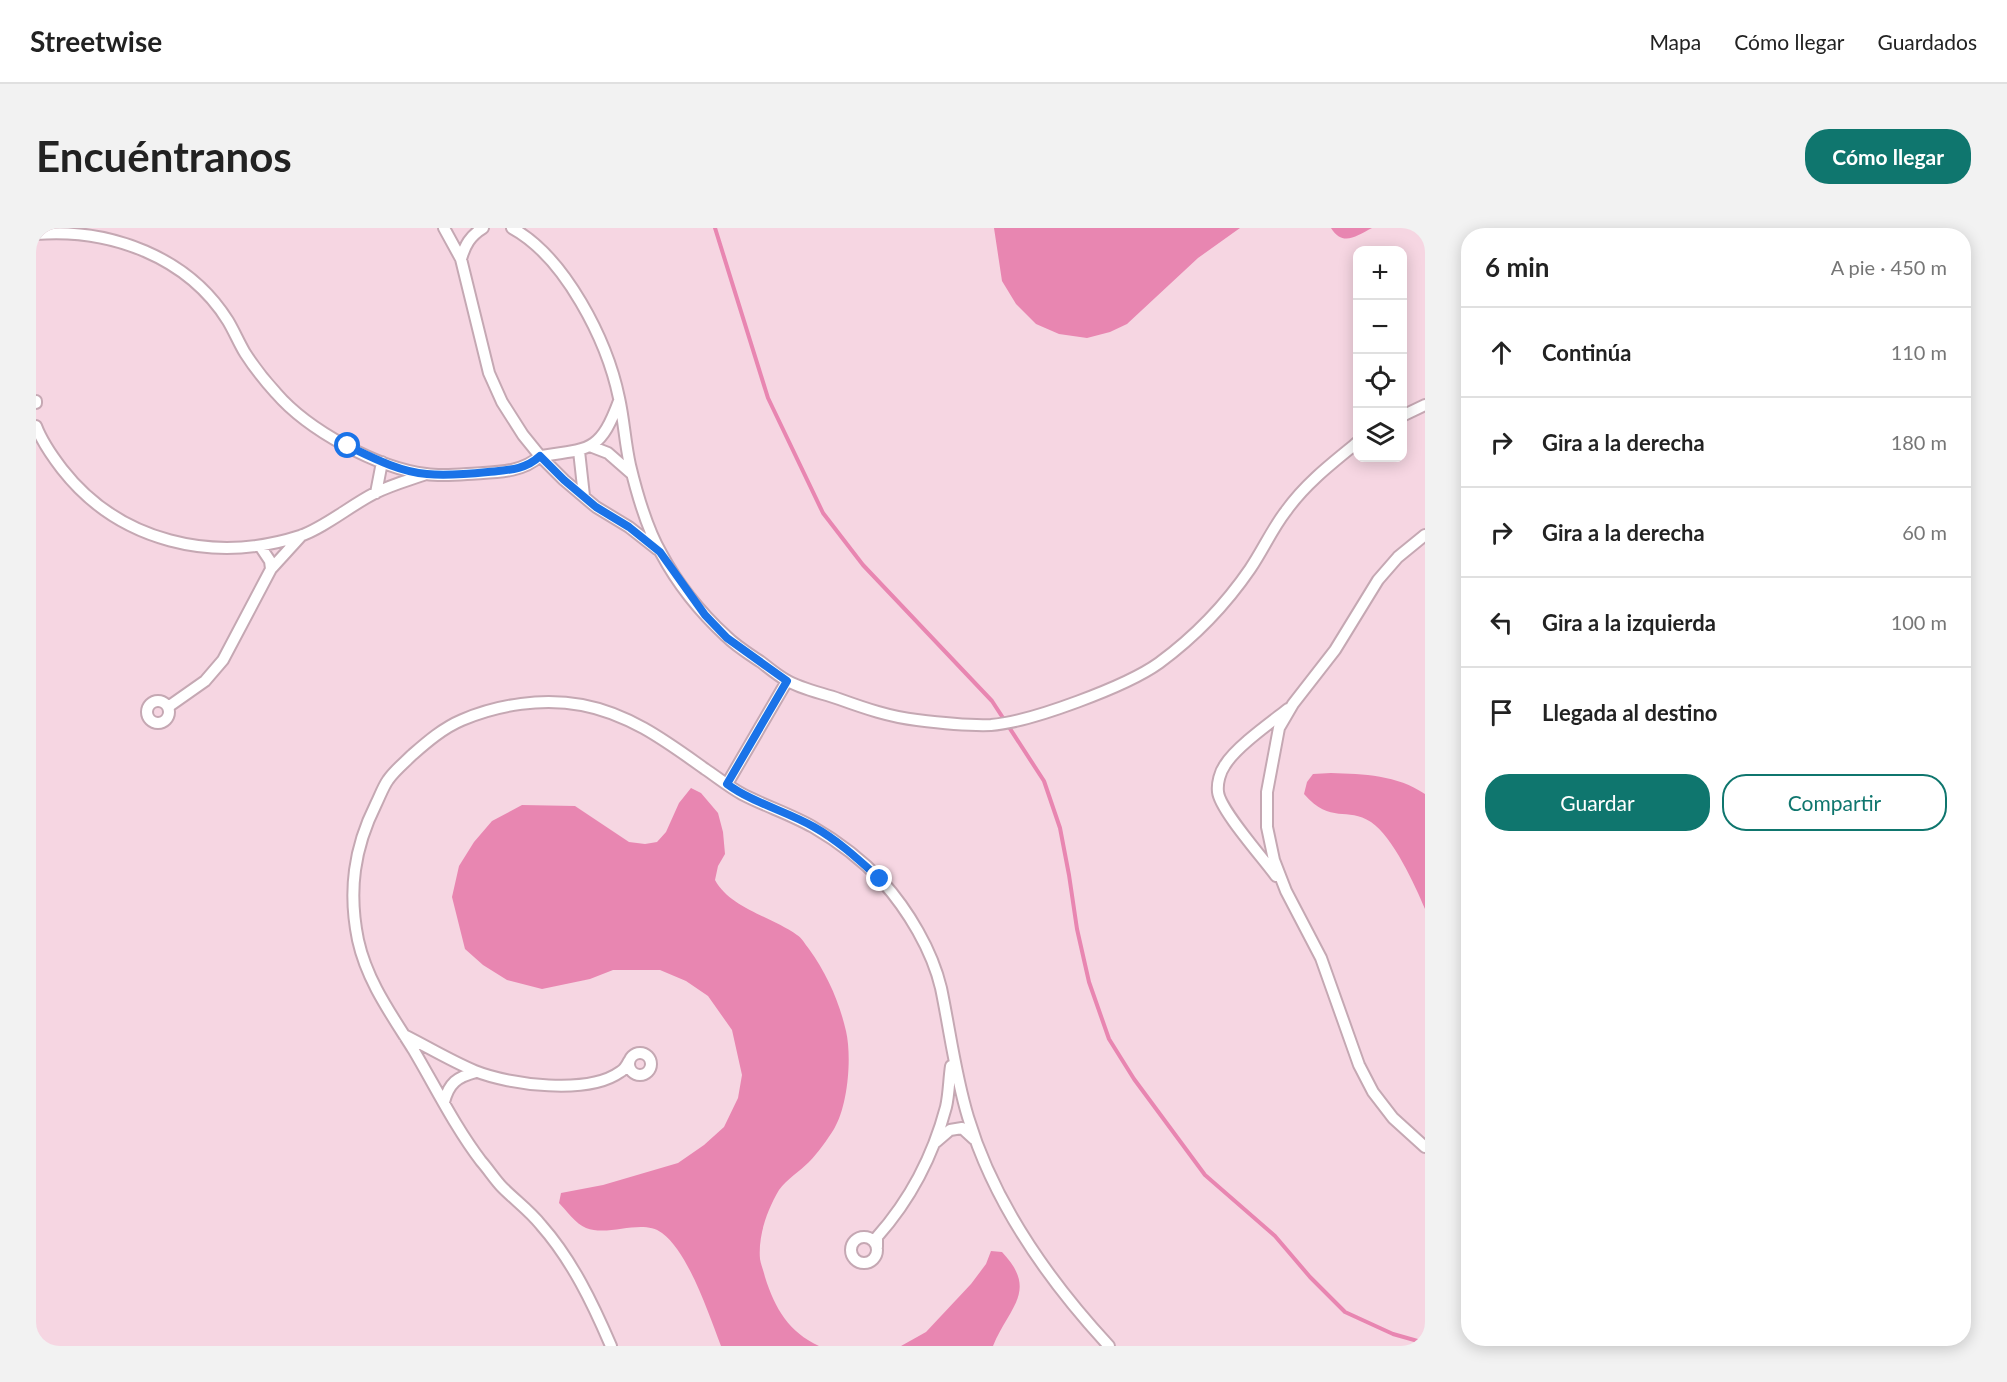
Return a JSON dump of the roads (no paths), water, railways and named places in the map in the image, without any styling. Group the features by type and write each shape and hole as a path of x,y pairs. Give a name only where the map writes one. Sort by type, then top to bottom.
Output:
{"street":[{"path":"444,228 461,259 489,373 502,402 523,435 540,456 596,507 638,533 660,552 705,615 727,638 787,681 864,708 905,719 958,725 994,725 1057,709 1132,678 1158,664 1217,609 1249,571 1286,510 1319,473 1353,446"},
{"path":"461,259 466,244 475,233 483,228"},
{"path":"512,228 522,233 550,259 575,293 597,331 612,369 620,399 633,474 660,552"},
{"path":"36,234 85,233 123,240 156,252 176,265 207,294 228,320 245,353 277,394 310,425 381,462 426,474 517,470 532,463 540,456 590,446 606,432 620,399"},
{"path":"1407,414 1425,405"},
{"path":"36,426 53,456 78,488 103,509 138,531 180,543 223,549 260,546 302,535 376,493 426,474"},
{"path":"590,446 608,453 633,474"},
{"path":"579,450 584,496"},
{"path":"376,493 381,462"},
{"path":"168,707 205,681 222,660 271,569 302,535"},
{"path":"1425,535 1398,557 1378,580 1335,650 1293,704 1279,728 1267,792 1267,827 1274,860 1286,891 1321,958 1364,1074 1373,1092 1393,1118 1425,1147"},
{"path":"260,546 270,561 271,569"},
{"path":"727,784 787,681"},
{"path":"611,1346 586,1293 564,1256 544,1228 503,1188 478,1156 444,1102 384,1005 366,968 358,937 354,898 355,866 360,842 387,780 431,739 462,720 499,708 544,701 584,705 622,717 652,731 739,793 815,828 850,852 880,879 906,913 925,947 940,984 952,1054 969,1120 1003,1199 1028,1244 1053,1281 1109,1346"},
{"path":"1286,891 1224,808 1218,793 1219,777 1225,764 1293,704"},
{"path":"404,1035 476,1072 527,1085 559,1086 588,1083 609,1078 622,1071 634,1054 643,1053 649,1059 650,1067 645,1074 637,1075 622,1071"},
{"path":"873,1240 897,1215 918,1181 934,1143 946,1105 952,1054"},
{"path":"629,1061 630,1070 637,1075"},
{"path":"444,1102 447,1092 456,1079 476,1072"},
{"path":"934,1143 950,1130 962,1128 977,1142"}],"waterway":[{"path":"715,228 768,398 823,513 863,565 992,701 1044,781 1060,828 1077,929 1089,982 1109,1039 1134,1079 1205,1175 1275,1236 1310,1277 1345,1312 1393,1334 1425,1343"}]}
